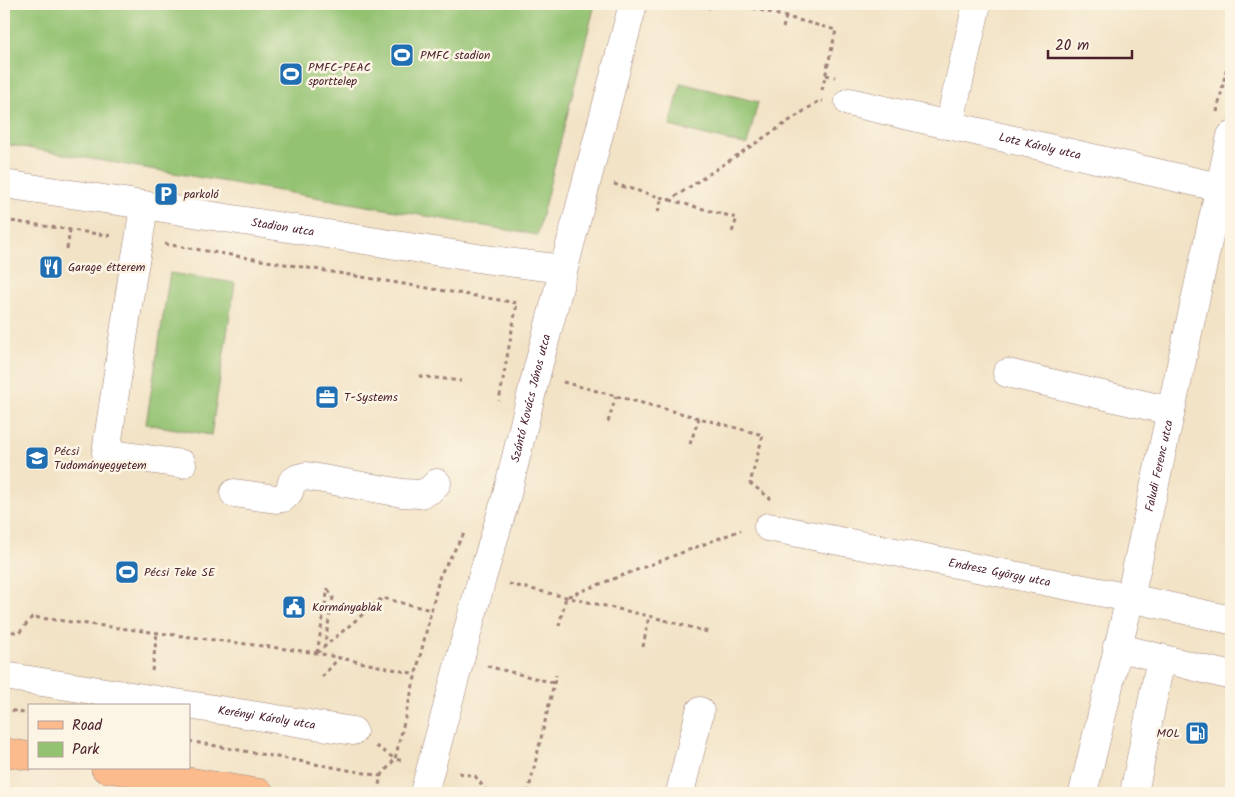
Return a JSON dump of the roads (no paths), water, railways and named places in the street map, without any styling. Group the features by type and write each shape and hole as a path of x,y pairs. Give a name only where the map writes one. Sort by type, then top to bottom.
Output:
{"main road":[{"path":"4,752 28,756"},
{"path":"117,770 260,793"}],"street":[{"name":"Szántó Kovács János utca","path":"424,793 482,578 506,498 536,374 633,4"},
{"path":"949,125 977,4"},
{"name":"Lotz Károly utca","path":"849,102 1226,189"},
{"name":"Faludi Ferenc utca","path":"1083,793 1130,598 1171,411 1226,189 1224,126"},
{"name":"Stadion utca","path":"4,184 563,269"},
{"path":"144,204 106,453 182,464"},
{"path":"1006,373 1171,411"},
{"path":"234,493 276,499 283,498 289,492 292,482 306,476 402,493 420,494 430,490 437,483"},
{"name":"Endresz György utca","path":"768,527 1130,598 1231,620"},
{"path":"1117,647 1231,676"},
{"path":"1134,793 1161,658"},
{"name":"Kerényi Károly utca","path":"4,676 180,704"},
{"name":"Kerényi Károly utca","path":"190,706 353,731"},
{"path":"680,793 700,711"}],"place":[{"name":"PMFC stadion","path":"402,55"},
{"name":"PMFC-PEAC sporttelep","path":"291,74"},
{"name":"parkoló","path":"166,194"},
{"name":"Garage étterem","path":"51,267"},
{"name":"T-Systems","path":"327,397"},
{"name":"Pécsi Tudományegyetem","path":"37,458"},
{"name":"Pécsi Teke SE","path":"127,572"},
{"name":"Kormányablak","path":"294,607"},
{"name":"MOL","path":"1197,733"}]}
